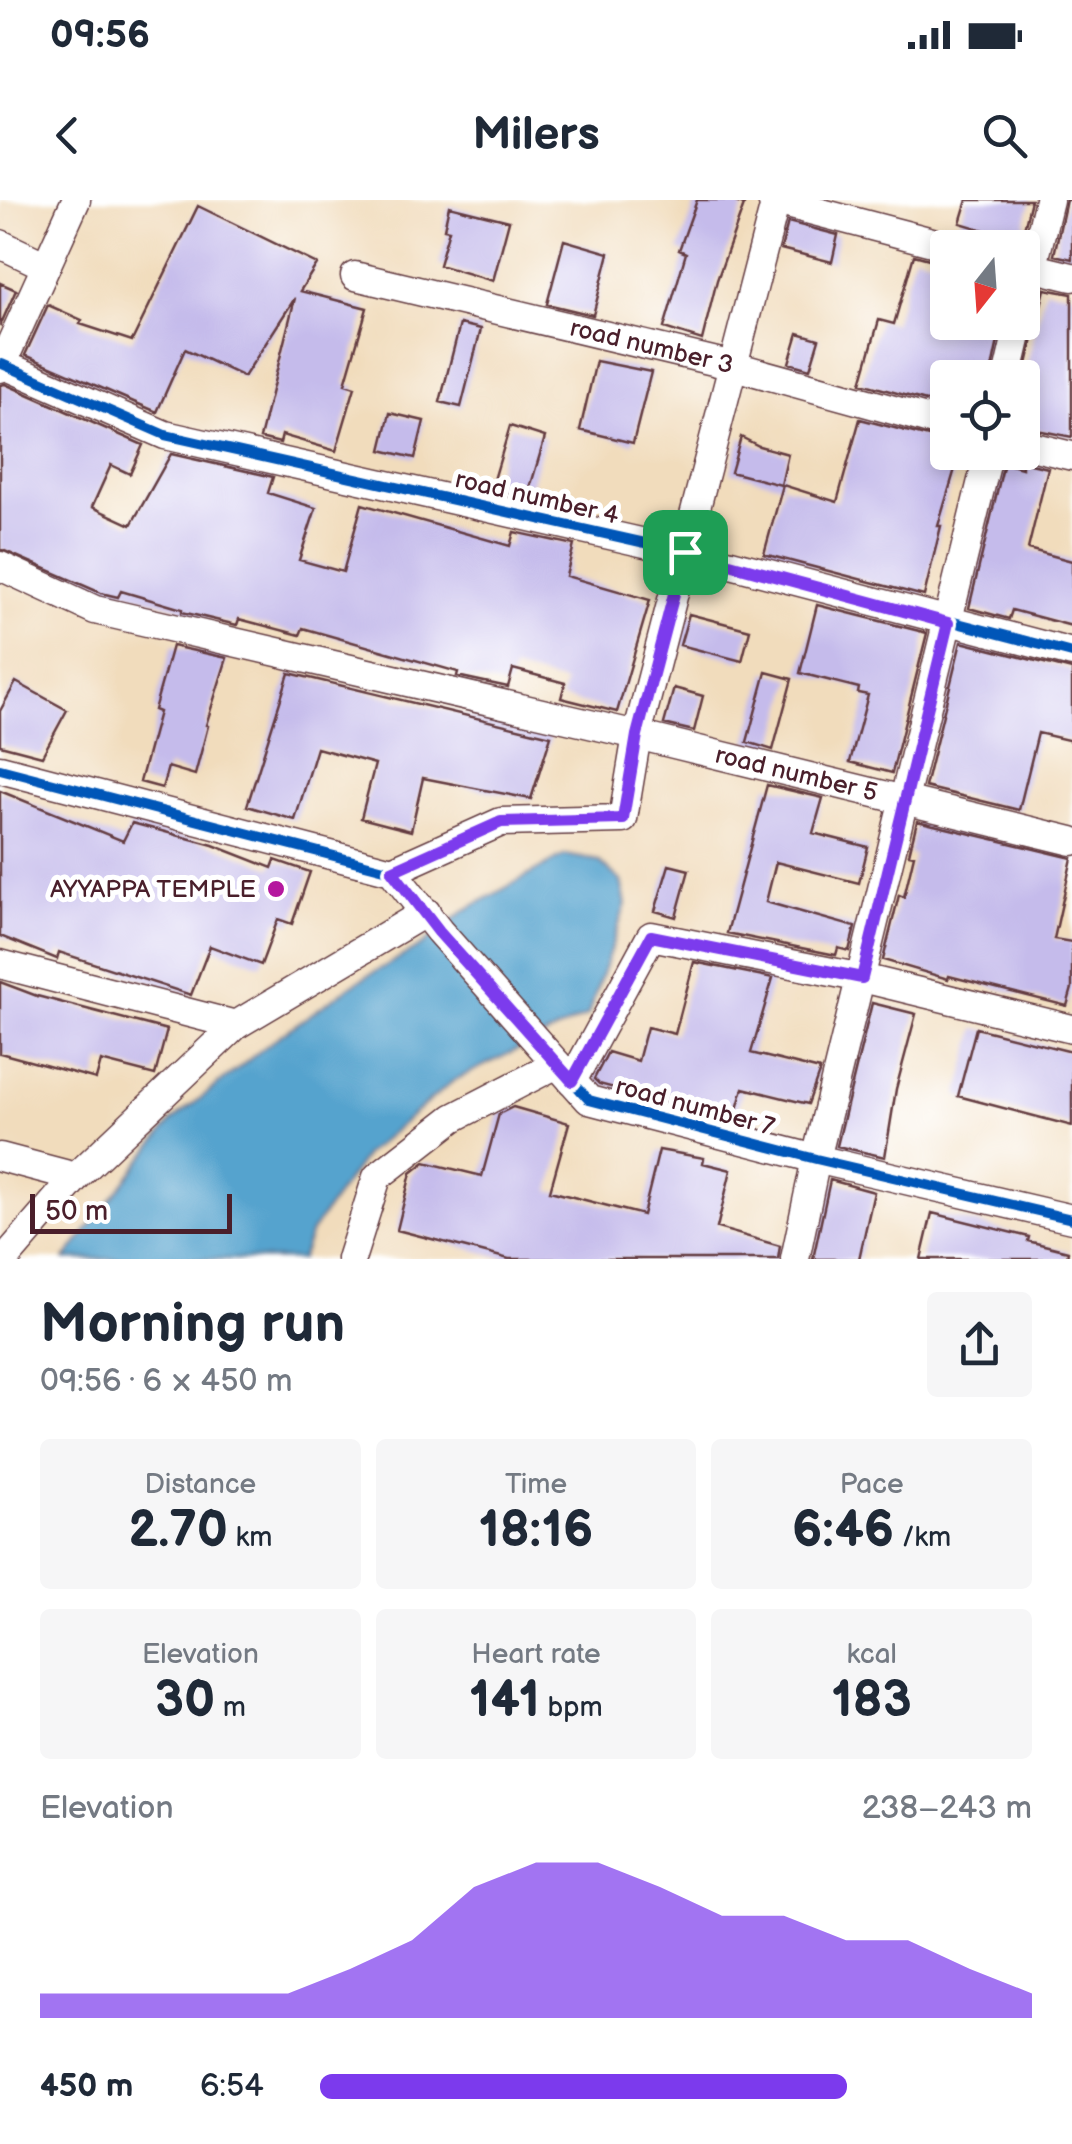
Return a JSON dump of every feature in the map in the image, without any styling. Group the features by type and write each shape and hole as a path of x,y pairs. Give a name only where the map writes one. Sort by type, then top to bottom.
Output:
{"street":[{"path":"1,366 76,200"},
{"path":"0,769 392,871 501,822 623,819 637,735 774,200 930,241"},
{"path":"1039,230 1049,200"},
{"path":"0,244 44,265"},
{"path":"1040,269 1072,277"},
{"name":"road number 3","path":"355,276 734,366 930,420"},
{"name":"road number 4","path":"1,366 164,435 685,552 1072,653"},
{"path":"1040,448 1072,456"},
{"path":"796,1259 816,1159 985,470"},
{"name":"road number 5","path":"0,566 94,610 637,735 1072,841"},
{"name":"road number 7","path":"392,871 589,1100 1072,1219"},
{"path":"4,1259 76,1177 236,1026 432,922"},
{"path":"359,1257 377,1176 453,1118 565,1072 651,936 1070,1023"},
{"path":"0,964 236,1026"},
{"path":"0,1157 76,1177"}],"water":[{"path":"565,855 599,861 621,881 626,904 588,1015 453,1081 365,1155 311,1232 301,1259 65,1259 172,1121 275,1039 357,982 422,945 464,911"}],"building":[{"path":"697,200 730,200 744,205 717,280 702,340 664,328 686,253 679,250"},
{"path":"967,200 1031,200 1024,230 984,230 960,223"},
{"path":"1066,200 1072,200 1072,259 1054,255"},
{"path":"198,206 317,264 300,291 367,308 345,384 355,387 336,451 282,435 280,443 260,438 295,298 244,377 185,349 157,412 25,355 48,305 82,320 80,324 132,341"},
{"path":"449,206 509,221 493,281 439,265 449,230 444,229"},
{"path":"788,222 838,235 832,262 781,249"},
{"path":"564,240 609,253 593,315 547,304"},
{"path":"914,255 930,259 930,340 998,340 994,360 930,360 930,402 861,383 879,320 894,324"},
{"path":"0,283 16,290 0,326"},
{"path":"1045,289 1072,294 1072,437 1040,431 1040,360 1028,360 1033,340 1040,340"},
{"path":"460,324 481,329 461,407 440,402"},
{"path":"798,333 819,339 810,369 789,363"},
{"path":"596,361 651,372 633,443 580,430"},
{"path":"0,385 143,445 130,474 111,465 92,507 131,525 171,454 273,477 268,493 316,508 299,560 343,572 362,504 510,546 514,532 574,545 566,576 650,600 617,712 561,698 565,683 513,669 508,687 457,676 458,672 303,628 300,635 239,619 237,625 121,591 118,597 101,593 0,549"},
{"path":"390,413 424,421 415,458 381,450"},
{"path":"860,419 930,437 930,470 955,470 924,596 764,554 783,485 837,502"},
{"path":"510,426 545,437 527,498 491,490"},
{"path":"741,437 788,454 781,485 731,472"},
{"path":"1048,468 1028,549 1072,561 1072,626 1012,610 1009,619 969,608 1002,470"},
{"path":"817,605 927,633 892,773 850,762 868,695 858,693 859,688 800,673"},
{"path":"689,614 750,630 742,661 680,645"},
{"path":"961,642 1072,670 1072,741 1038,733 1019,810 925,787"},
{"path":"172,646 227,658 195,775 168,767 162,788 140,782"},
{"path":"766,672 792,679 773,750 747,742"},
{"path":"289,673 551,736 531,799 423,778 411,831 361,818 375,764 317,748 295,820 247,806"},
{"path":"16,682 67,710 42,756 0,745 0,711"},
{"path":"674,688 703,696 694,731 664,724"},
{"path":"767,785 823,798 813,833 868,847 859,883 776,862 766,902 855,927 849,951 838,948 836,955 727,933"},
{"path":"0,791 123,841 132,823 213,845 272,868 275,860 310,872 292,924 278,919 261,965 210,946 191,995 59,952 57,959 0,936"},
{"path":"917,821 1072,858 1054,939 1072,942 1072,988 1067,1006 883,960 899,895 904,897"},
{"path":"669,865 689,870 676,917 655,911"},
{"path":"694,962 773,978 751,1053 820,1070 808,1104 743,1088 734,1120 599,1084 594,1079 608,1052 638,1061 647,1027 675,1034"},
{"path":"0,982 37,996 167,1030 155,1075 101,1061 96,1079 0,1053"},
{"path":"872,1003 916,1014 896,1089 885,1157 837,1146"},
{"path":"976,1028 1072,1052 1072,1126 958,1096"},
{"path":"513,1107 569,1123 550,1191 643,1215 659,1150 704,1158 703,1163 731,1170 717,1228 780,1246 778,1259 509,1259 397,1230 411,1173 425,1162 482,1176 499,1114"},
{"path":"830,1180 874,1192 859,1259 813,1259"},
{"path":"932,1213 1029,1237 1028,1241 1068,1251 1067,1259 921,1259"}],"cycle path":[{"path":"2,364 165,435 685,552 1072,653"},
{"path":"0,769 392,871 439,931 589,1100 1072,1219"}],"place":[{"name":"AYYAPPA TEMPLE","path":"276,889"}],"route":[{"path":"685,552 948,623 862,978 651,936 572,1081 439,932 392,871 501,822 623,819 637,735 685,552"}]}
